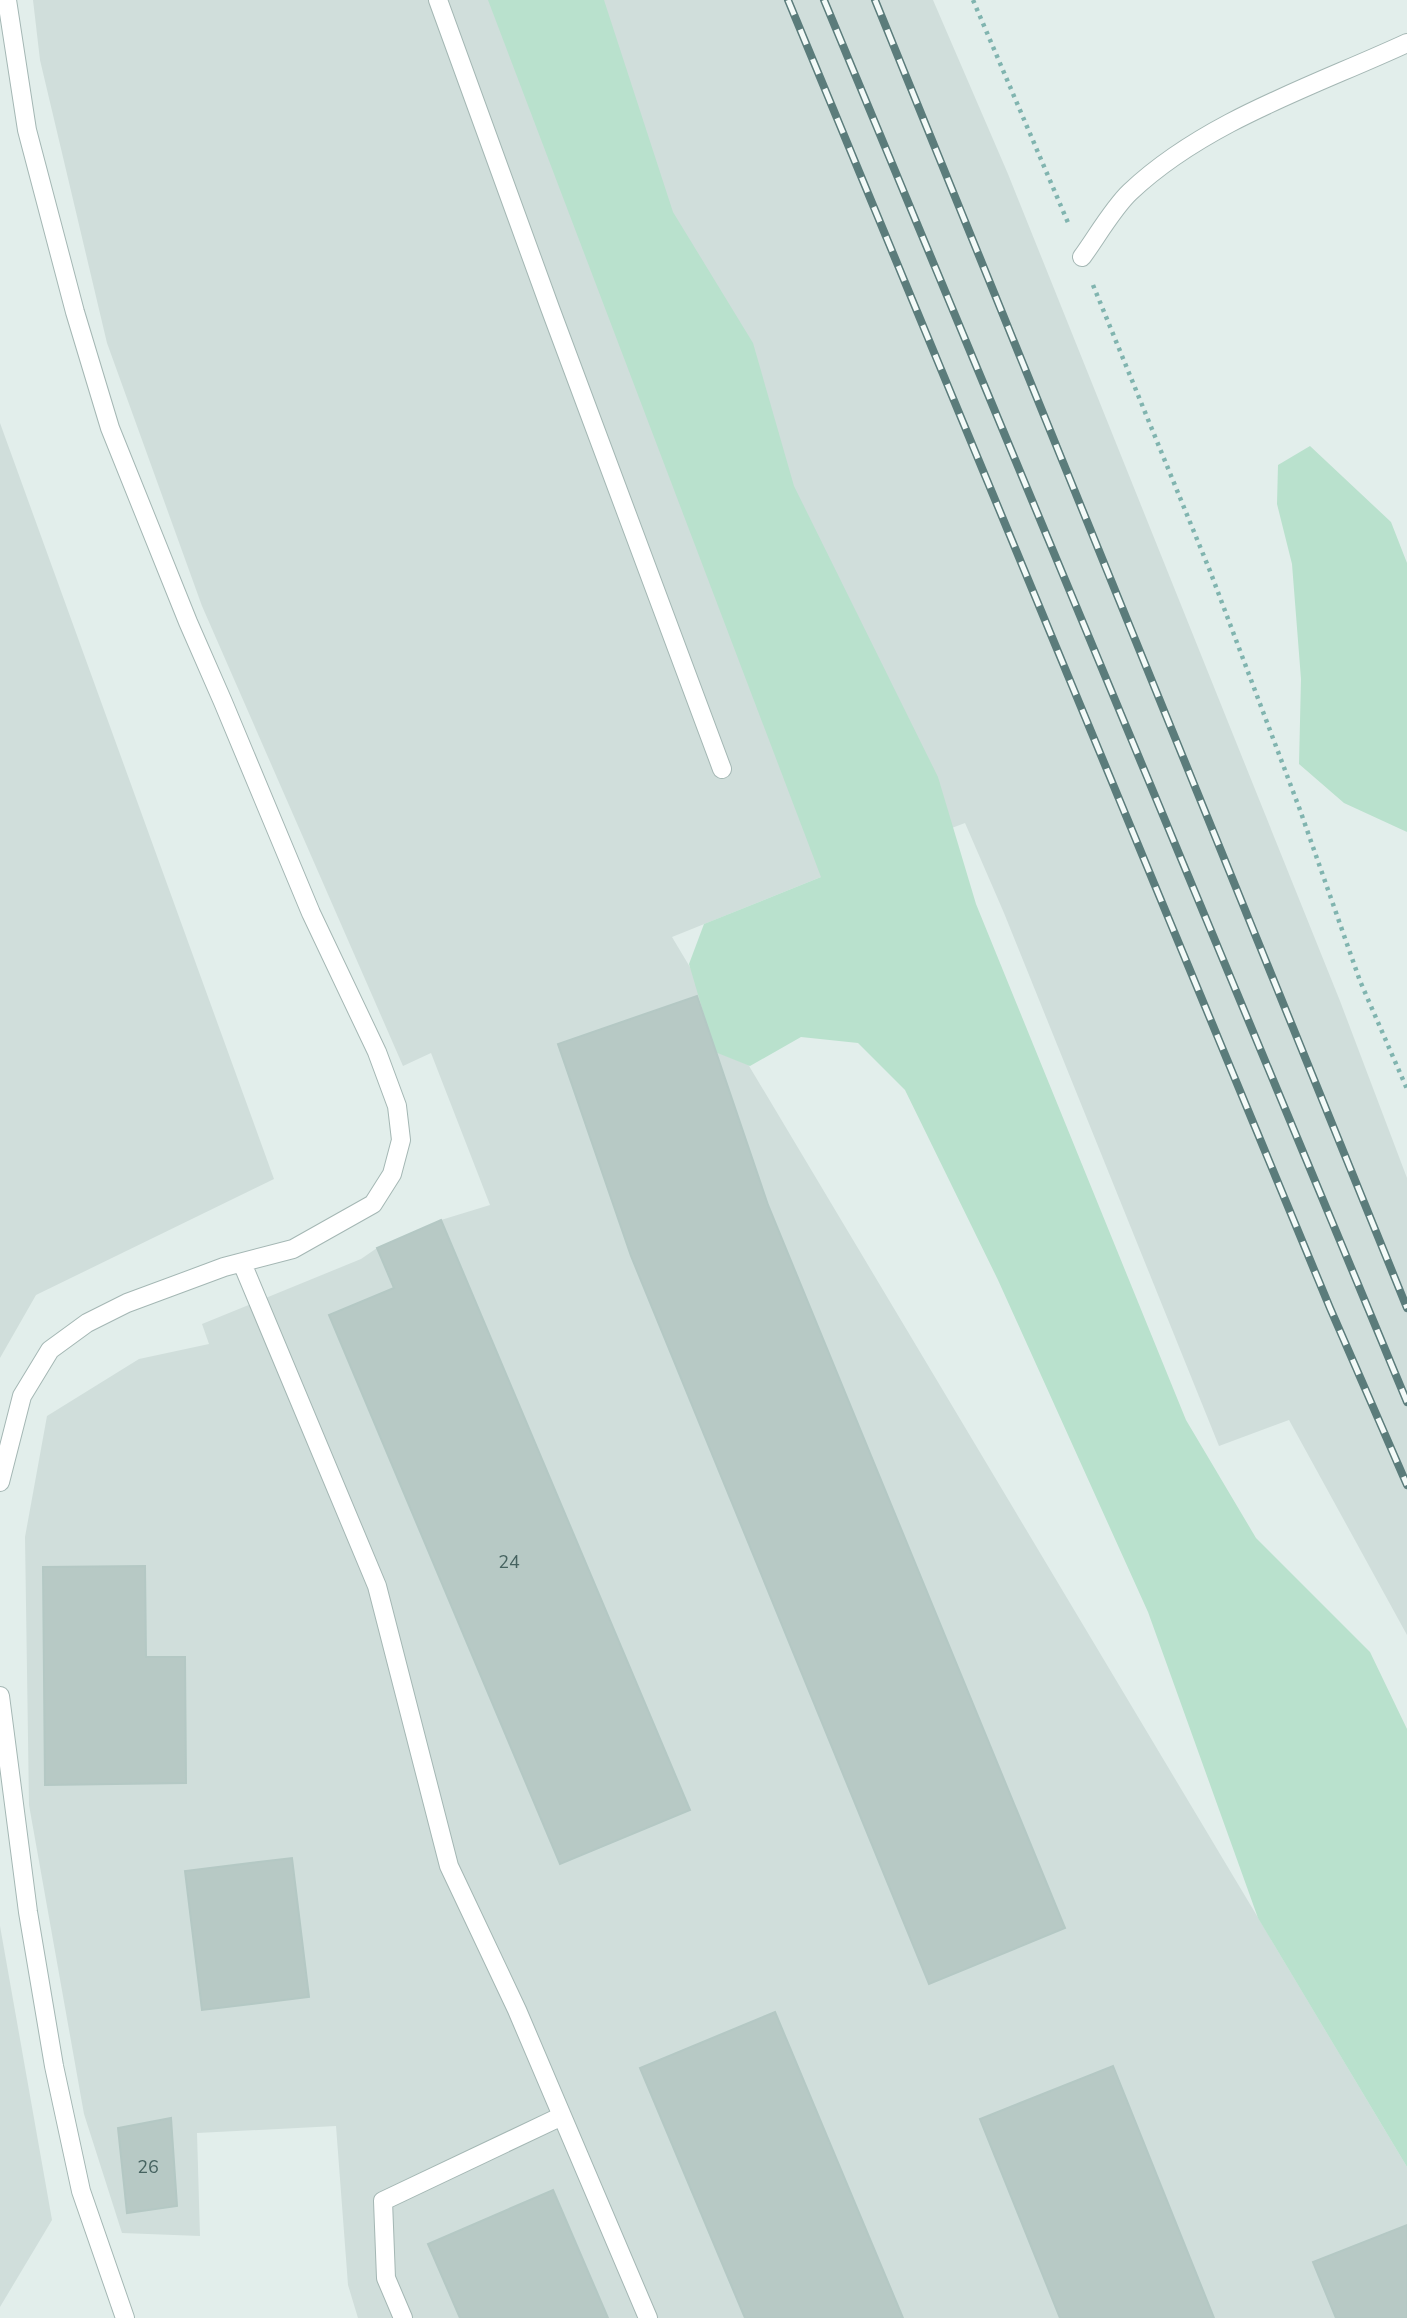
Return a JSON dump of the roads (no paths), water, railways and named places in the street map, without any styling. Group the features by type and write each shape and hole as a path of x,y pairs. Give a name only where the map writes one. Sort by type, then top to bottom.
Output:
{"lane":[{"path":"0,1482 22,1396 50,1350 87,1322 127,1303 242,1262 293,1249 373,1204 392,1174 401,1140 397,1106 377,1052 311,913 188,622 110,428 75,312 27,130 7,0"},
{"path":"438,0 722,769"},
{"path":"1082,257 1128,194 1187,146 1263,107 1407,43"},
{"path":"242,1262 377,1586 449,1866 517,2010 648,2318"},
{"path":"0,1696 28,1912 54,2066 81,2191 125,2318"},
{"path":"402,2318 386,2278 383,2201 562,2116"}],"railway":[{"path":"788,0 1330,1308 1407,1485"},
{"path":"824,0 1407,1402"},
{"path":"875,0 1407,1308"}]}
